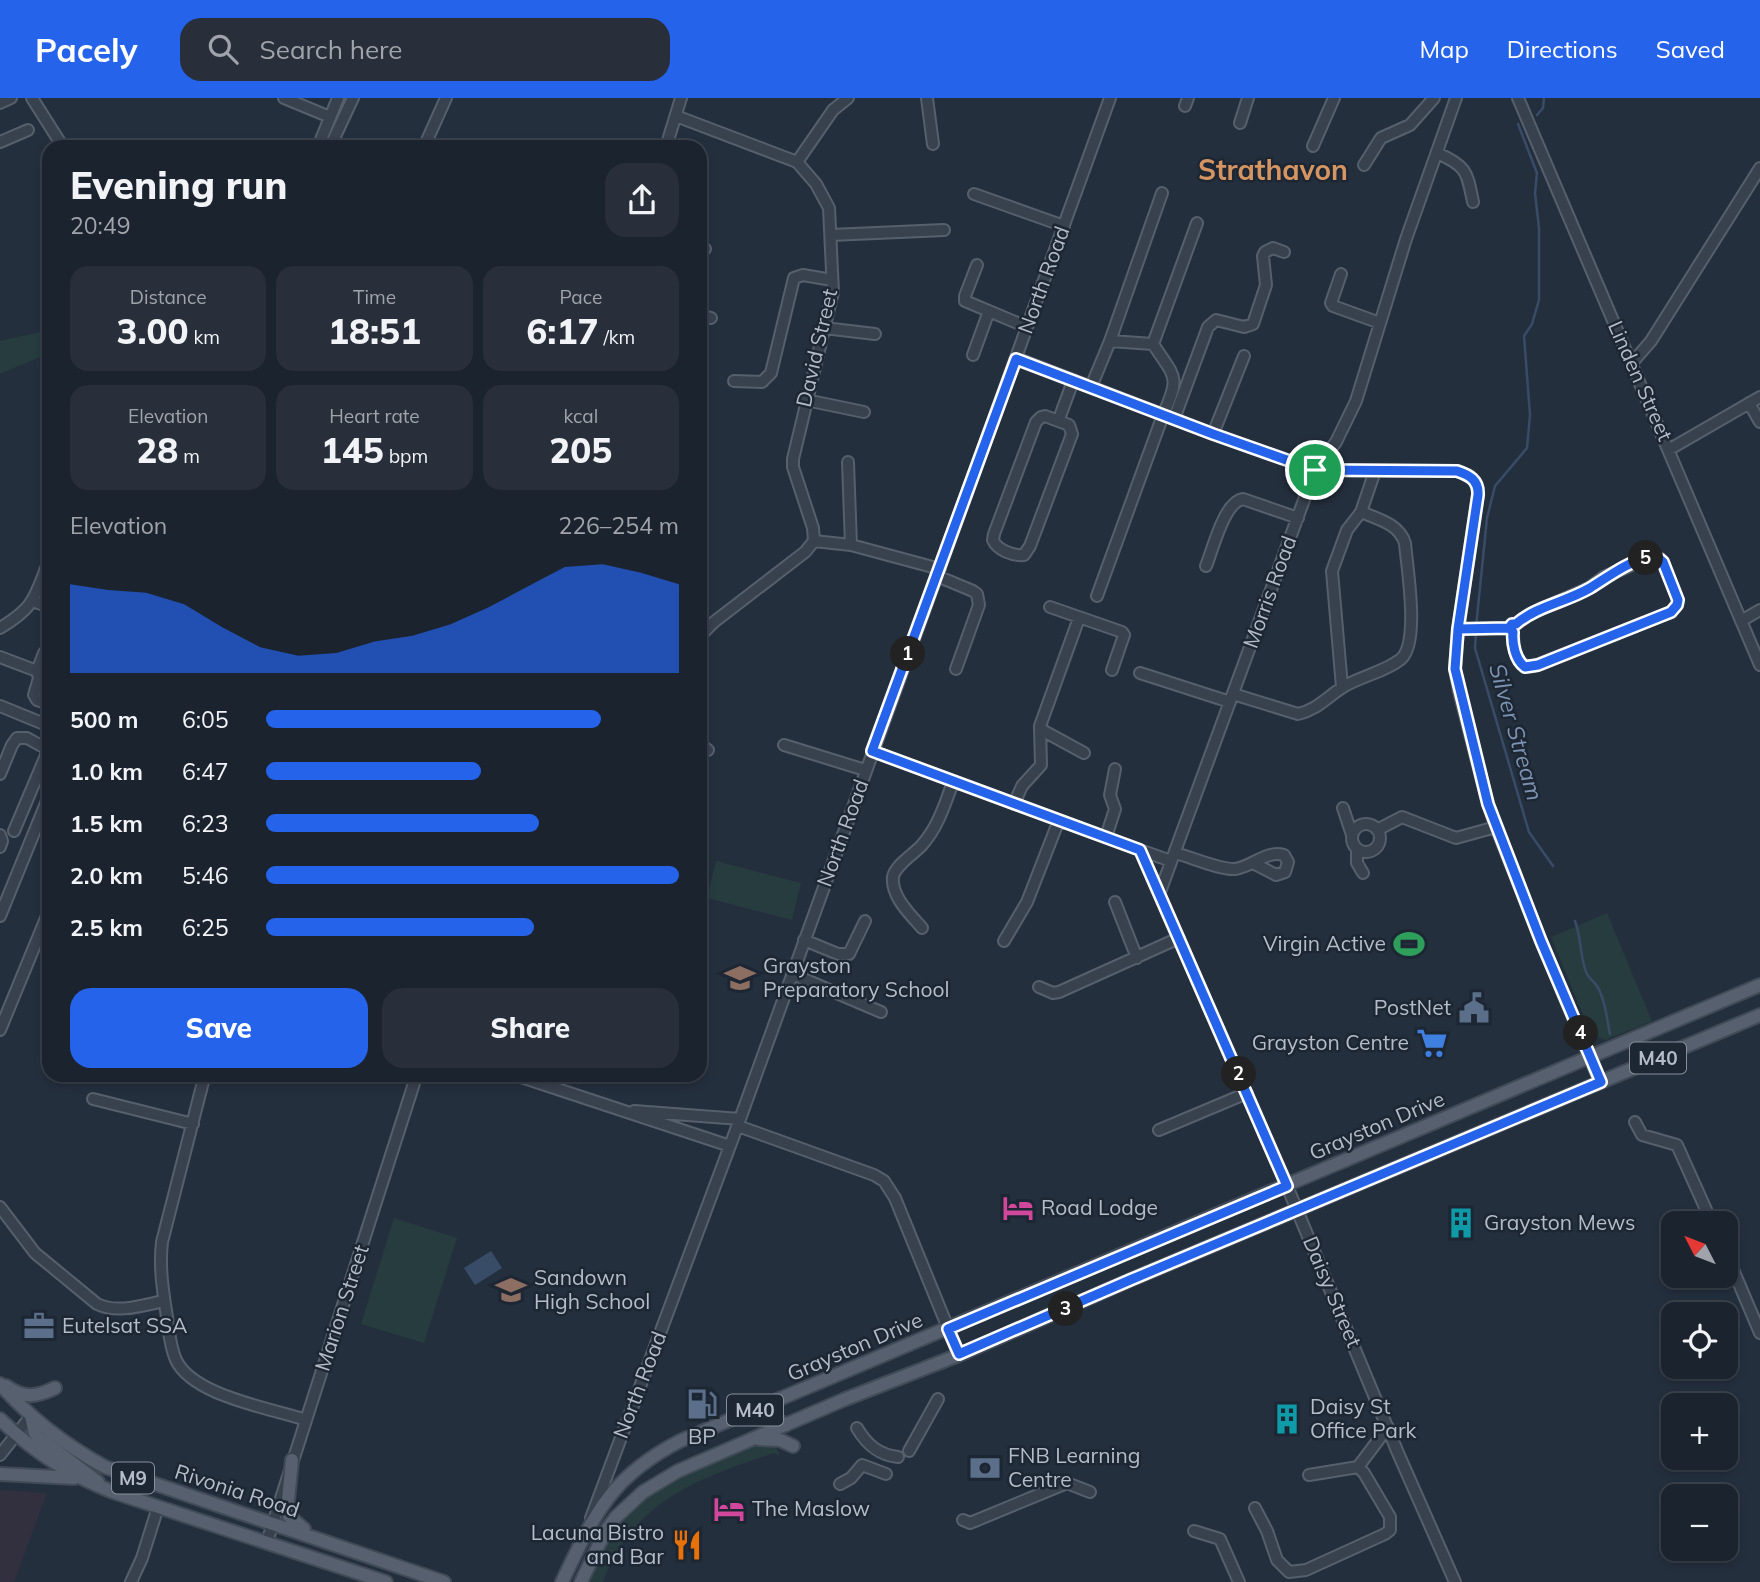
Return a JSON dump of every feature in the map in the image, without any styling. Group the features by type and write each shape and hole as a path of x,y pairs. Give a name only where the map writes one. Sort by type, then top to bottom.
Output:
{"main road":[{"name":"Grayston Drive","path":"562,1582 588,1527 610,1493 645,1462 680,1441 1760,985"},
{"name":"M40","path":"581,1582 610,1524 630,1503 665,1477 1760,1016"},
{"path":"0,1383 30,1397 55,1388"},
{"name":"Rivonia Road","path":"0,1383 61,1441 105,1467 444,1582"},
{"path":"0,1407 15,1426 17,1436"},
{"path":"743,1414 772,1417 786,1425"},
{"path":"32,1416 33,1428 38,1437 113,1492"},
{"name":"Rivonia Road","path":"0,1419 17,1436 78,1478 386,1582"},
{"path":"747,1441 778,1440 793,1446"},
{"path":"292,1460 287,1510 289,1516 312,1536"},
{"path":"0,1474 78,1478"},
{"path":"591,1582 610,1524"},
{"path":"555,1582 575,1557"}],"street":[{"path":"0,103 11,98"},
{"path":"32,98 59,140"},
{"path":"284,98 330,117"},
{"path":"321,140 338,98"},
{"path":"333,140 353,98"},
{"path":"427,140 446,98"},
{"path":"668,140 681,98"},
{"path":"676,116 797,162 833,110 848,98"},
{"path":"928,98 933,144"},
{"name":"North Road","path":"588,1527 739,1122 1110,98"},
{"path":"1240,122 1248,98"},
{"path":"1312,146 1334,98"},
{"path":"1364,165 1381,138 1410,125 1434,98"},
{"name":"Morris Road","path":"1160,892 1315,470 1336,442 1353,409 1406,239 1456,98"},
{"name":"Linden Street","path":"1518,98 1760,665"},
{"path":"0,142 27,130"},
{"path":"1437,153 1460,164 1465,170 1473,202"},
{"name":"David Street","path":"797,162 809,174 825,198 831,235 833,292 794,447 793,467 813,528 814,541"},
{"path":"1631,364 1651,341 1760,168"},
{"path":"1091,387 1162,193"},
{"path":"974,194 1064,226"},
{"path":"1153,344 1197,223"},
{"path":"831,235 944,230"},
{"path":"1174,419 1208,327 1216,320 1244,327 1253,324 1266,285 1263,256 1273,248 1284,252"},
{"path":"977,265 964,299 1027,327"},
{"path":"1341,274 1331,303 1333,306 1380,323"},
{"path":"734,381 762,382 768,379 794,278 803,275 832,280"},
{"path":"973,355 989,311"},
{"path":"824,328 875,334"},
{"path":"1110,341 1153,344"},
{"path":"1097,596 1175,382 1153,344"},
{"path":"1213,434 1244,356"},
{"path":"1016,359 1315,470 1457,471 1470,477 1478,486 1463,629 1455,669 1496,827 1601,1082"},
{"path":"1059,419 1073,381"},
{"path":"1670,449 1760,397"},
{"path":"806,400 864,412"},
{"path":"1749,403 1760,422"},
{"path":"1045,416 1059,419 1069,425 1072,434 1030,547 1024,555 999,548 993,540 994,534 1036,422 1045,416"},
{"path":"848,462 851,545"},
{"path":"1342,687 1332,571 1347,530 1361,512 1375,471"},
{"path":"1206,566 1229,507 1237,500 1243,499 1298,518"},
{"path":"1140,673 1298,714 1316,707 1342,687 1400,660 1408,650 1410,641 1403,537 1394,526 1361,512"},
{"path":"707,627 805,552 814,541 851,545 938,573 977,594 978,605 956,669"},
{"path":"1463,629 1512,628 1530,614 1589,589 1604,577 1652,556 1663,562 1678,600 1671,612 1534,666 1525,667 1520,664 1512,628"},
{"path":"0,628 20,617 42,584"},
{"path":"33,601 42,604"},
{"path":"1050,607 1119,630 1124,635 1112,670"},
{"path":"1741,621 1760,610"},
{"path":"1014,804 1022,786 1041,765 1040,729 1079,618"},
{"path":"0,657 37,671"},
{"path":"42,658 37,671 39,678 35,697 42,700"},
{"path":"0,706 42,723"},
{"path":"1040,729 1084,753"},
{"path":"0,774 17,738 27,738 42,746"},
{"path":"784,745 865,770"},
{"path":"872,751 1140,850 1230,869 1252,863"},
{"path":"14,831 42,765"},
{"path":"1106,837 1115,809 1110,795 1115,769"},
{"path":"922,928 901,903 893,878 896,870 924,842 937,822 953,782"},
{"path":"1343,808 1352,841 1357,849 1357,863 1363,873"},
{"path":"0,916 42,813"},
{"path":"1377,830 1402,817 1456,838 1496,827"},
{"path":"1004,942 1027,901 1059,820"},
{"path":"1352,835 1364,824 1377,830 1379,841 1376,848 1365,852 1357,849"},
{"path":"0,835 0,847"},
{"name":"Daisy Street","path":"1140,850 1247,1093 1455,1582"},
{"path":"1115,902 1137,958"},
{"path":"804,940 838,954 849,954 864,921"},
{"path":"0,1030 42,928"},
{"path":"1039,987 1053,993 1059,992 1179,938"},
{"path":"792,974 881,1012"},
{"path":"203,1082 162,1242 160,1267 171,1346 177,1362 192,1380 220,1394 306,1420"},
{"name":"Marion Street","path":"267,1542 414,1082"},
{"path":"535,1082 730,1146"},
{"path":"1159,1130 1247,1093"},
{"path":"93,1099 192,1124"},
{"path":"620,1111 739,1122 884,1181 895,1198 959,1354"},
{"path":"1634,1122 1642,1135 1677,1145 1707,1211"},
{"path":"0,1207 35,1254 97,1304 104,1308 118,1309 164,1301"},
{"path":"1738,1282 1760,1334"},
{"path":"909,1451 938,1399"},
{"path":"0,1455 32,1416"},
{"path":"1309,1475 1358,1467 1388,1427"},
{"path":"857,1428 875,1450 898,1457"},
{"path":"840,1484 851,1478 862,1465 886,1474"},
{"path":"1255,1508 1279,1564 1289,1572 1306,1570 1390,1530 1390,1517 1358,1467"},
{"path":"970,1524 1011,1509 1067,1483 1090,1492"},
{"path":"1041,1493 1054,1495"},
{"path":"131,1582 142,1558 158,1507"},
{"path":"1194,1531 1220,1539 1240,1582"}],"shaded area":[{"path":"0,1490 47,1493 14,1582 0,1582"}],"green space":[{"path":"42,332 42,365 40,357 0,374 0,341"},
{"path":"716,861 801,883 792,920 707,898"},
{"path":"1607,913 1652,1021 1606,1040 1591,1034 1551,937"},
{"path":"394,1218 457,1238 424,1343 361,1324"},
{"path":"770,1429 780,1456 774,1453 720,1472 672,1496 650,1512 631,1531 615,1554 603,1582 590,1582 612,1525 643,1493"}],"water":[{"path":"491,1251 502,1268 475,1285 464,1268"}],"waterway":[{"path":"1537,115 1543,108 1544,98"},
{"name":"Silver Stream","path":"1476,627 1487,518 1495,486 1527,448 1530,415 1524,336 1532,324 1539,300 1539,228 1535,193 1537,173 1518,124"},
{"name":"Silver Stream","path":"1476,633 1475,648 1529,832 1553,866"},
{"name":"Silver Stream","path":"1575,921 1586,972 1602,997 1610,1034"}],"place":[{"name":"Virgin Active","path":"1409,944"},
{"name":"Grayston Preparatory School","path":"740,978"},
{"name":"PostNet","path":"1474,1008"},
{"name":"Grayston Centre","path":"1432,1043"},
{"name":"Road Lodge","path":"1018,1208"},
{"name":"Grayston Mews","path":"1461,1223"},
{"name":"Sandown High School","path":"511,1290"},
{"name":"Eutelsat SSA","path":"39,1326"},
{"name":"BP","path":"702,1404"},
{"name":"Daisy St Office Park","path":"1287,1419"},
{"name":"FNB Learning Centre","path":"985,1468"},
{"name":"The Maslow","path":"729,1509"},
{"name":"Lacuna Bistro and Bar","path":"687,1545"}],"district":[{"name":"Strathavon","path":"1273,170"}],"route":[{"path":"1315,470 1016,359 872,751 1140,850 1287,1186 948,1329 959,1354 1601,1082 1541,941 1488,804 1455,669 1458,629 1509,628 1530,614 1589,589 1604,577 1638,561 1652,556 1663,562 1676,590 1678,600 1675,609 1538,665 1525,667 1518,660 1513,632 1509,628 1483,630 1458,629 1478,495 1478,486 1474,480 1457,471 1315,470"}]}
